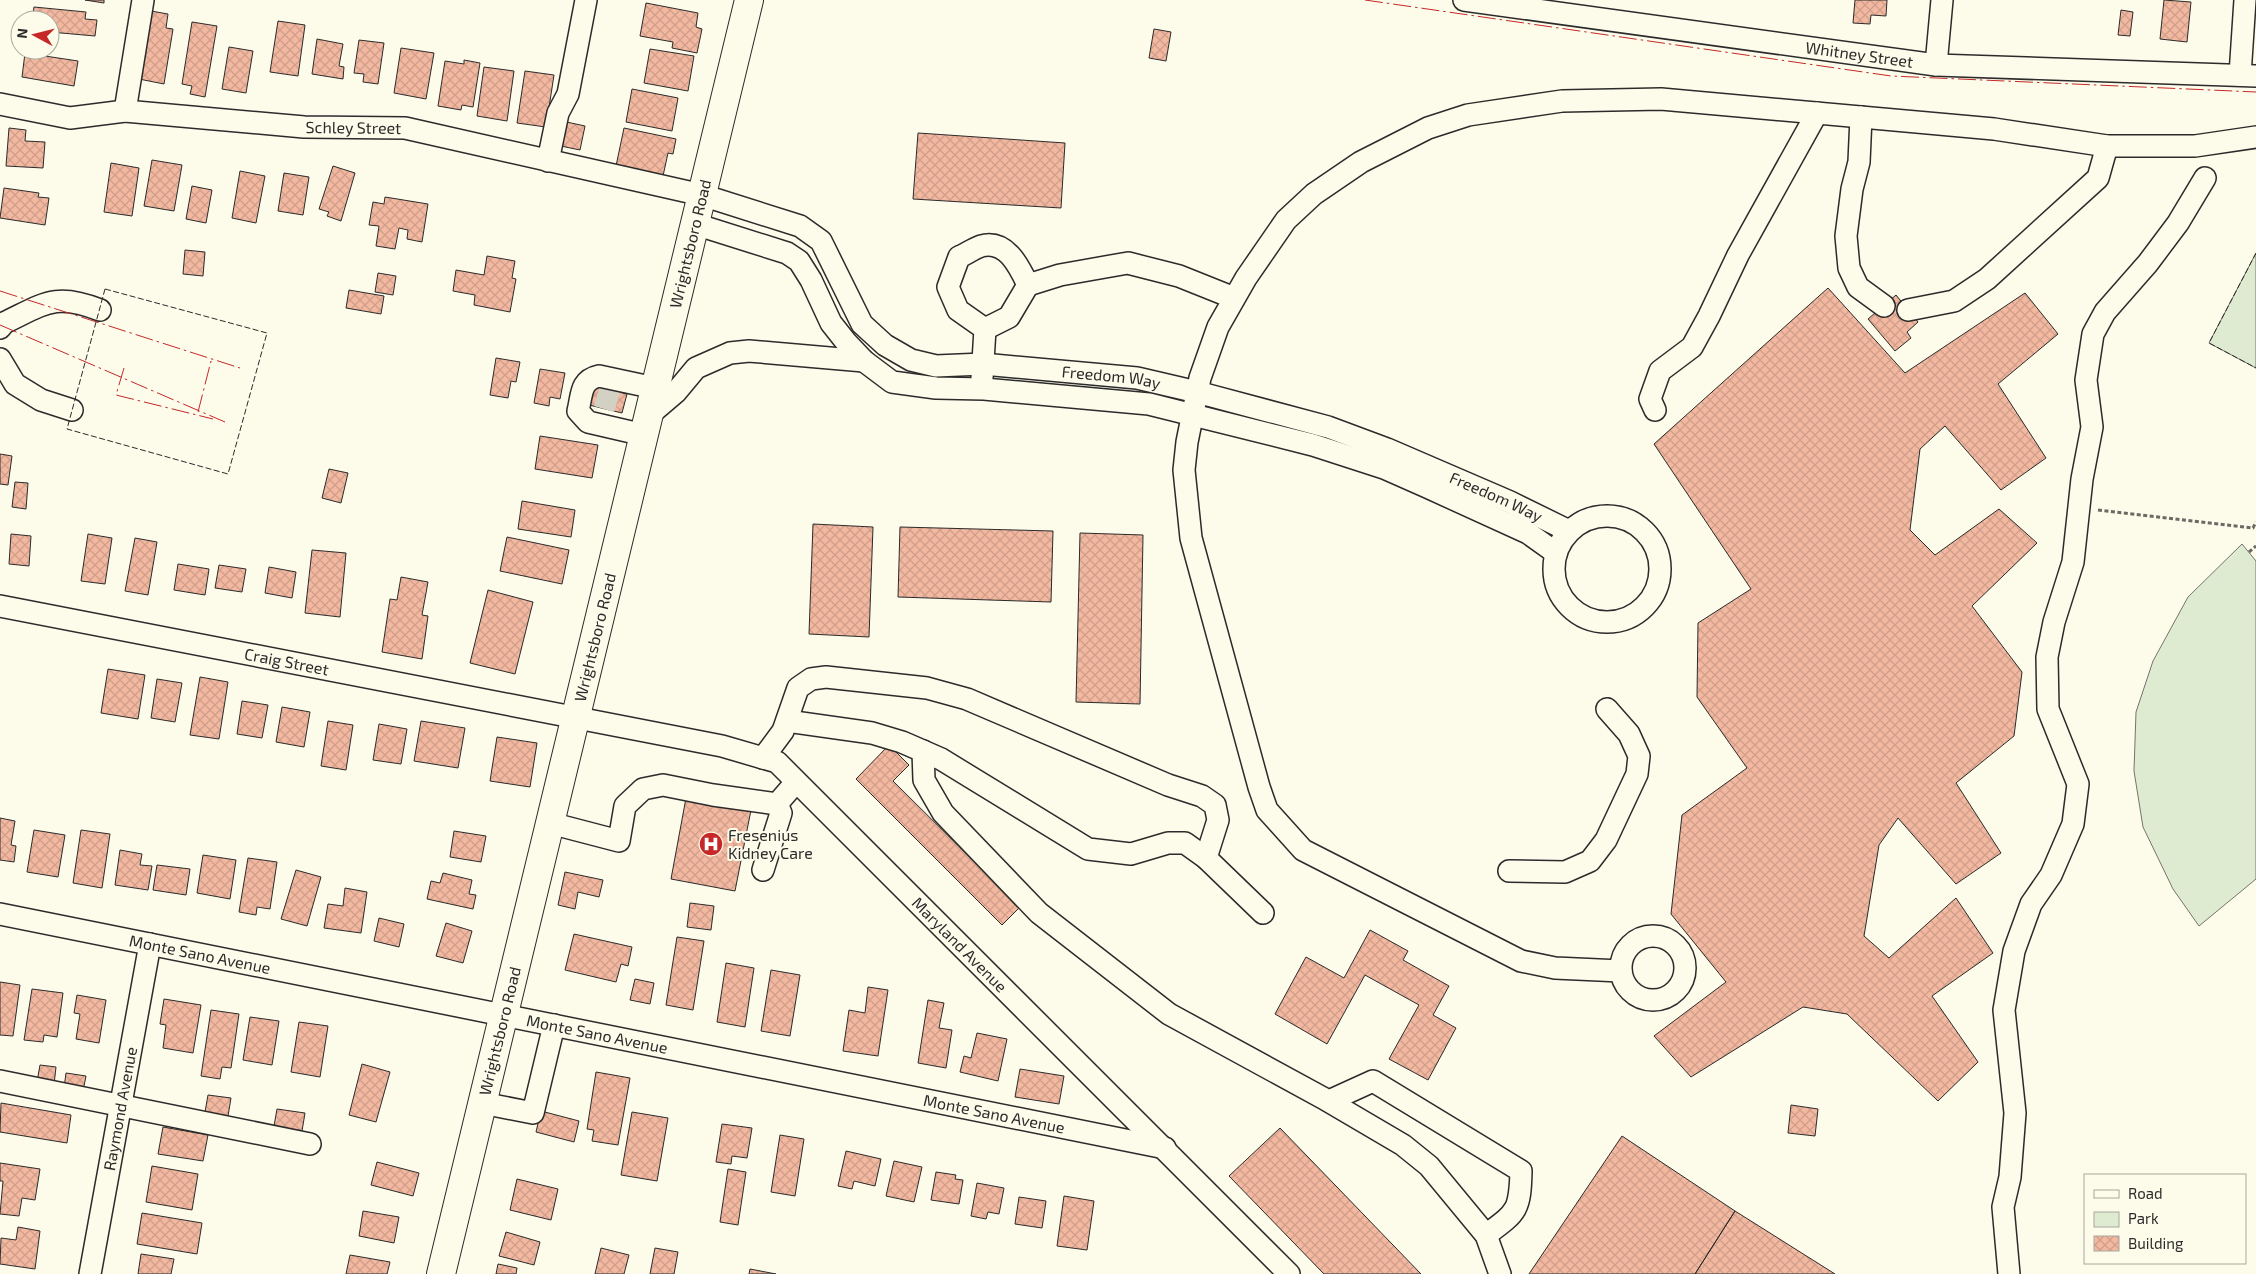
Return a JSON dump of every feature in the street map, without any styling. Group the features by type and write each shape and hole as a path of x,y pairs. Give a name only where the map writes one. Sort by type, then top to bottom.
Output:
{"main road":[{"name":"Wrightsboro Road","path":"441,1274 749,0"}],"street":[{"path":"125,111 143,0"},
{"path":"548,160 558,113 568,94 586,0"},
{"name":"Whitney Street","path":"1464,0 1936,65 2248,76"},
{"path":"1936,65 1942,0"},
{"path":"2246,0 2248,76"},
{"path":"1621,971 1556,968 1521,961 1303,850 1267,810 1253,768 1191,538 1184,470 1192,414 1200,378 1218,327 1246,278 1286,220 1314,194 1361,162 1428,128 1468,115 1562,101 1661,99 1994,128 2107,146 2195,146 2256,136"},
{"name":"Schley Street","path":"0,104 70,118 125,111 304,127 405,128 702,195"},
{"path":"1655,410 1650,399 1660,371 1692,346 1738,255 1817,113"},
{"path":"1861,117 1859,162 1852,189 1846,236 1849,268 1858,288 1884,306"},
{"path":"1908,310 1954,301 1987,279 2098,178 2107,146"},
{"path":"2009,1274 2003,1207 2010,1177 2016,1113 2004,1010 2014,951 2031,904 2051,875 2073,824 2078,784 2048,709 2046,686 2047,657 2054,622 2073,562 2079,508 2092,427 2086,380 2093,334 2104,312 2148,263 2178,222 2205,178"},
{"name":"Freedom Way","path":"702,195 800,226 821,241 862,324 885,345 911,360 936,366 983,364 1137,378 1197,392 1328,427 1387,449 1510,502 1569,531"},
{"name":"Freedom Way","path":"695,224 787,253 799,261 811,280 831,324 864,361 892,382 936,388 980,389 1149,404 1192,414 1312,445 1384,468 1528,534 1556,553"},
{"path":"985,330 958,310 948,287 959,257 982,246 998,246 1014,258 1028,285"},
{"path":"985,330 1009,317 1028,285 1060,275 1128,263 1179,276 1234,298"},
{"path":"0,328 4,323 48,302 78,302 100,310"},
{"path":"980,389 985,330"},
{"path":"655,388 613,402 646,425 696,368 730,353 749,351 864,361"},
{"path":"0,359 15,384 41,400 72,410"},
{"path":"1598,516 1609,516 1635,524 1645,532 1655,546 1659,560 1660,578 1653,596 1644,608 1630,618 1608,623 1585,619 1571,610 1560,596 1554,581 1553,567 1556,553 1569,531 1579,523 1598,516"},
{"name":"Craig Street","path":"0,606 575,718"},
{"path":"763,758 783,730 798,688 811,679 826,677 927,688 967,699 1168,785 1202,796 1216,805 1218,820 1206,858"},
{"path":"1509,871 1565,872 1590,861 1606,840 1637,774 1639,756 1629,734 1607,709"},
{"name":"Maryland Avenue","path":"575,718 722,746 777,762 1289,1274"},
{"path":"787,721 872,733 902,742 941,759 1088,849 1131,854 1168,843 1185,843 1206,858 1263,913"},
{"path":"923,751 924,780 942,813 1039,912 1169,1014 1329,1101 1402,1145 1429,1166 1486,1235 1500,1274"},
{"path":"776,804 796,782"},
{"path":"550,823 619,841 625,806 643,789 663,785 713,795 776,804"},
{"path":"763,870 781,813 776,804"},
{"name":"Monte Sano Avenue","path":"0,914 1165,1148"},
{"name":"Raymond Avenue","path":"90,1274 150,944"},
{"path":"482,1103 534,1113 554,1025"},
{"path":"0,1081 310,1144"},
{"path":"1329,1101 1373,1081 1521,1171 1520,1197 1512,1216 1486,1235"}],"path":[{"path":"2079,508 2253,528 2256,531"},
{"path":"2253,528 2256,522"},
{"path":"2248,552 2256,546"}],"green space":[{"path":"2256,253 2256,368 2209,343"},
{"path":"2242,544 2256,561 2256,879 2199,926 2173,889 2143,827 2134,771 2136,712 2153,661 2188,597"}],"building":[{"path":"85,0 104,0 104,3"},
{"path":"1855,0 1887,0 1886,16 1871,15 1870,24 1853,23"},
{"path":"2164,0 2191,2 2187,42 2160,39"},
{"path":"646,3 698,13 696,27 702,29 697,53 672,48 673,42 640,36"},
{"path":"34,7 86,12 85,19 97,20 95,36 60,33 60,10 34,10"},
{"path":"2121,10 2133,12 2130,36 2118,35"},
{"path":"151,11 168,14 166,28 173,29 164,84 139,79"},
{"path":"278,21 305,25 298,76 270,72"},
{"path":"192,22 217,26 205,97 190,94 192,86 182,84"},
{"path":"1154,29 1171,32 1166,61 1149,58"},
{"path":"317,39 343,44 339,66 344,67 343,79 312,74"},
{"path":"359,40 384,43 378,84 363,82 364,74 354,73"},
{"path":"229,47 253,51 246,93 222,89"},
{"path":"401,48 434,53 426,99 394,93"},
{"path":"650,49 694,56 688,91 644,83"},
{"path":"60,58 78,61 74,86 22,77 24,60 60,60"},
{"path":"464,60 480,63 473,107 462,105 461,110 438,106 445,61 464,64"},
{"path":"484,67 514,71 507,121 477,116"},
{"path":"525,71 554,75 546,127 517,123"},
{"path":"632,89 678,98 672,131 626,122"},
{"path":"562,121 585,126 580,150 556,145"},
{"path":"9,128 26,130 25,141 45,142 43,168 6,166"},
{"path":"624,128 676,139 673,154 668,153 663,176 616,166"},
{"path":"918,133 1065,143 1061,208 913,199"},
{"path":"152,160 182,165 174,211 144,206"},
{"path":"111,163 139,168 132,216 104,212"},
{"path":"333,166 355,173 341,221 327,216 329,212 319,209"},
{"path":"240,171 265,176 256,223 232,218"},
{"path":"284,173 309,177 303,215 278,211"},
{"path":"192,186 212,190 206,223 186,219"},
{"path":"4,188 39,193 38,197 49,198 45,225 0,218"},
{"path":"385,197 428,204 422,242 407,239 408,230 399,228 395,249 376,246 379,226 369,225 373,202 384,204"},
{"path":"185,250 205,252 203,276 183,274"},
{"path":"487,256 515,261 512,278 516,279 510,312 474,305 475,295 453,291 456,270 484,275"},
{"path":"378,273 396,276 393,295 375,292"},
{"path":"1828,288 1905,373 2025,293 2058,334 1998,384 2046,458 2001,490 1945,426 1920,449 1910,530 1935,555 1999,509 2037,543 1972,606 2022,672 2014,736 1956,783 2001,853 1956,884 1898,818 1879,845 1864,936 1889,958 1956,898 1993,953 1932,996 1978,1062 1938,1101 1847,1014 1803,1007 1691,1077 1654,1036 1726,982 1671,914 1682,815 1747,768 1697,697 1698,623 1751,589 1654,444"},
{"path":"349,290 384,296 381,314 346,308"},
{"path":"1896,295 1918,322 1907,332 1911,338 1895,351 1868,319"},
{"path":"496,358 520,362 516,382 511,381 508,398 490,395"},
{"path":"540,369 565,373 560,399 550,397 549,406 534,403"},
{"path":"589,384 627,394 622,413 585,404"},
{"path":"540,436 598,445 592,478 535,469"},
{"path":"0,454 12,456 8,485 0,484"},
{"path":"329,469 348,473 341,503 322,498"},
{"path":"15,482 28,483 26,509 12,507"},
{"path":"522,501 575,510 571,537 518,529"},
{"path":"813,524 873,527 869,637 809,634"},
{"path":"900,527 1053,531 1051,602 898,597"},
{"path":"1080,533 1143,535 1140,704 1076,702"},
{"path":"11,534 31,536 29,566 9,564"},
{"path":"88,534 112,538 105,584 81,581"},
{"path":"507,537 569,550 562,584 500,571"},
{"path":"135,538 157,542 148,595 125,591"},
{"path":"312,550 346,553 340,617 305,613"},
{"path":"178,564 209,569 205,595 174,590"},
{"path":"219,565 246,569 242,592 215,588"},
{"path":"269,567 296,572 292,598 265,593"},
{"path":"401,577 428,582 422,615 428,616 422,659 382,652 390,599 397,600"},
{"path":"488,590 533,602 515,674 470,663"},
{"path":"108,669 145,675 138,719 101,713"},
{"path":"200,677 228,682 219,739 190,735"},
{"path":"157,679 182,683 175,722 151,718"},
{"path":"242,701 268,705 262,738 237,734"},
{"path":"282,707 310,712 304,747 276,742"},
{"path":"328,721 353,725 346,770 321,766"},
{"path":"421,721 465,728 458,768 414,761"},
{"path":"379,724 407,729 401,764 373,760"},
{"path":"497,737 537,743 530,787 490,781"},
{"path":"889,745 909,765 893,781 1020,907 1002,925 856,779"},
{"name":"Fresenius Kidney Care","path":"686,798 751,810 735,891 671,879"},
{"path":"0,818 15,821 11,845 16,846 14,862 0,860"},
{"path":"34,830 65,835 58,877 27,872"},
{"path":"81,830 110,834 102,888 73,883"},
{"path":"454,831 486,836 481,862 450,857"},
{"path":"120,850 142,854 140,865 152,866 148,890 115,885"},
{"path":"203,855 236,860 230,899 197,893"},
{"path":"248,858 277,862 270,909 257,907 256,915 239,912"},
{"path":"157,865 190,869 186,895 153,890"},
{"path":"296,870 321,877 307,926 281,919"},
{"path":"565,872 603,880 599,897 578,892 575,909 558,905"},
{"path":"443,873 472,880 469,894 476,895 473,909 427,899 431,881 440,883"},
{"path":"345,888 367,892 361,933 324,928 328,904 343,906"},
{"path":"690,903 714,906 711,930 687,927"},
{"path":"379,918 404,924 399,947 374,941"},
{"path":"446,923 472,931 463,963 436,956"},
{"path":"1370,930 1408,951 1403,960 1449,986 1433,1015 1456,1028 1428,1080 1389,1059 1419,1005 1365,975 1327,1044 1275,1014 1306,957 1344,978"},
{"path":"574,934 632,947 628,966 621,964 616,982 565,970"},
{"path":"677,937 704,941 693,1010 666,1005"},
{"path":"726,963 754,968 745,1027 717,1022"},
{"path":"771,970 800,975 790,1036 761,1031"},
{"path":"635,979 654,983 650,1004 630,1000"},
{"path":"0,982 20,985 13,1036 0,1035"},
{"path":"868,987 888,990 878,1056 843,1051 849,1010 865,1013"},
{"path":"32,989 63,993 57,1037 44,1035 43,1042 24,1040"},
{"path":"77,995 106,1000 99,1043 76,1039 80,1014 74,1013"},
{"path":"164,999 201,1005 193,1053 163,1048 166,1025 160,1024"},
{"path":"928,1000 944,1003 939,1028 952,1030 946,1068 918,1063"},
{"path":"211,1010 239,1014 231,1068 222,1067 220,1079 201,1076"},
{"path":"250,1017 279,1021 272,1065 243,1060"},
{"path":"299,1022 328,1026 320,1077 291,1072"},
{"path":"977,1033 1007,1039 998,1081 960,1072 964,1056 971,1058"},
{"path":"362,1064 390,1072 376,1122 349,1115"},
{"path":"40,1065 56,1067 54,1085 37,1082"},
{"path":"1020,1069 1064,1076 1059,1104 1015,1097"},
{"path":"596,1072 630,1078 618,1145 592,1141 594,1130 587,1129"},
{"path":"66,1073 86,1076 83,1091 64,1088"},
{"path":"208,1095 231,1098 228,1116 205,1112"},
{"path":"1,1103 71,1115 67,1143 0,1132"},
{"path":"1791,1105 1818,1109 1815,1136 1788,1133"},
{"path":"277,1109 305,1113 302,1131 274,1126"},
{"path":"541,1111 579,1121 574,1142 536,1132"},
{"path":"632,1112 668,1118 657,1181 621,1175"},
{"path":"722,1124 752,1128 747,1158 732,1156 731,1164 716,1162"},
{"path":"163,1127 208,1135 203,1161 158,1154"},
{"path":"1280,1128 1421,1274 1324,1274 1229,1176"},
{"path":"780,1135 804,1139 795,1196 771,1192"},
{"path":"1622,1136 1735,1211 1695,1274 1529,1274"},
{"path":"846,1151 881,1159 875,1186 854,1181 852,1189 838,1186"},
{"path":"894,1161 922,1167 914,1202 886,1196"},
{"path":"377,1162 419,1173 413,1196 371,1185"},
{"path":"0,1163 40,1169 35,1200 22,1198 19,1216 0,1214 3,1181 0,1181"},
{"path":"152,1166 198,1174 192,1210 146,1202"},
{"path":"728,1169 746,1172 738,1225 720,1222"},
{"path":"936,1172 956,1175 955,1179 963,1180 959,1204 931,1200"},
{"path":"517,1179 558,1189 551,1220 510,1210"},
{"path":"977,1183 1004,1188 999,1214 988,1212 986,1219 971,1216"},
{"path":"1064,1196 1094,1201 1087,1250 1057,1246"},
{"path":"1019,1197 1046,1201 1042,1228 1015,1224"},
{"path":"363,1211 399,1217 394,1243 359,1236"},
{"path":"1735,1211 1835,1274 1695,1274"},
{"path":"142,1213 202,1223 197,1254 137,1244"},
{"path":"18,1227 40,1231 35,1269 0,1264 1,1238 16,1240"},
{"path":"506,1232 540,1242 534,1265 499,1256"},
{"path":"601,1248 629,1255 624,1274 595,1274"},
{"path":"655,1248 678,1252 674,1274 650,1274"},
{"path":"141,1254 174,1259 171,1274 138,1274"},
{"path":"350,1255 390,1262 387,1274 346,1274"},
{"path":"498,1264 517,1268 516,1274 496,1274"},
{"path":"750,1269 776,1274 749,1274"}],"tunnel":[{"path":"604,409 610,389"}],"fence":[{"path":"2256,253 2209,343 2256,368"},
{"path":"105,289 267,333 228,474 67,429 105,289"}],"power":[{"path":"1365,0 1891,76 2256,92"},
{"path":"0,291 240,368"},
{"path":"0,325 225,422"},
{"path":"198,412 211,361 213,362"},
{"path":"124,368 116,395 213,419"}],"place":[{"name":"Fresenius Kidney Care","path":"711,844"}]}
